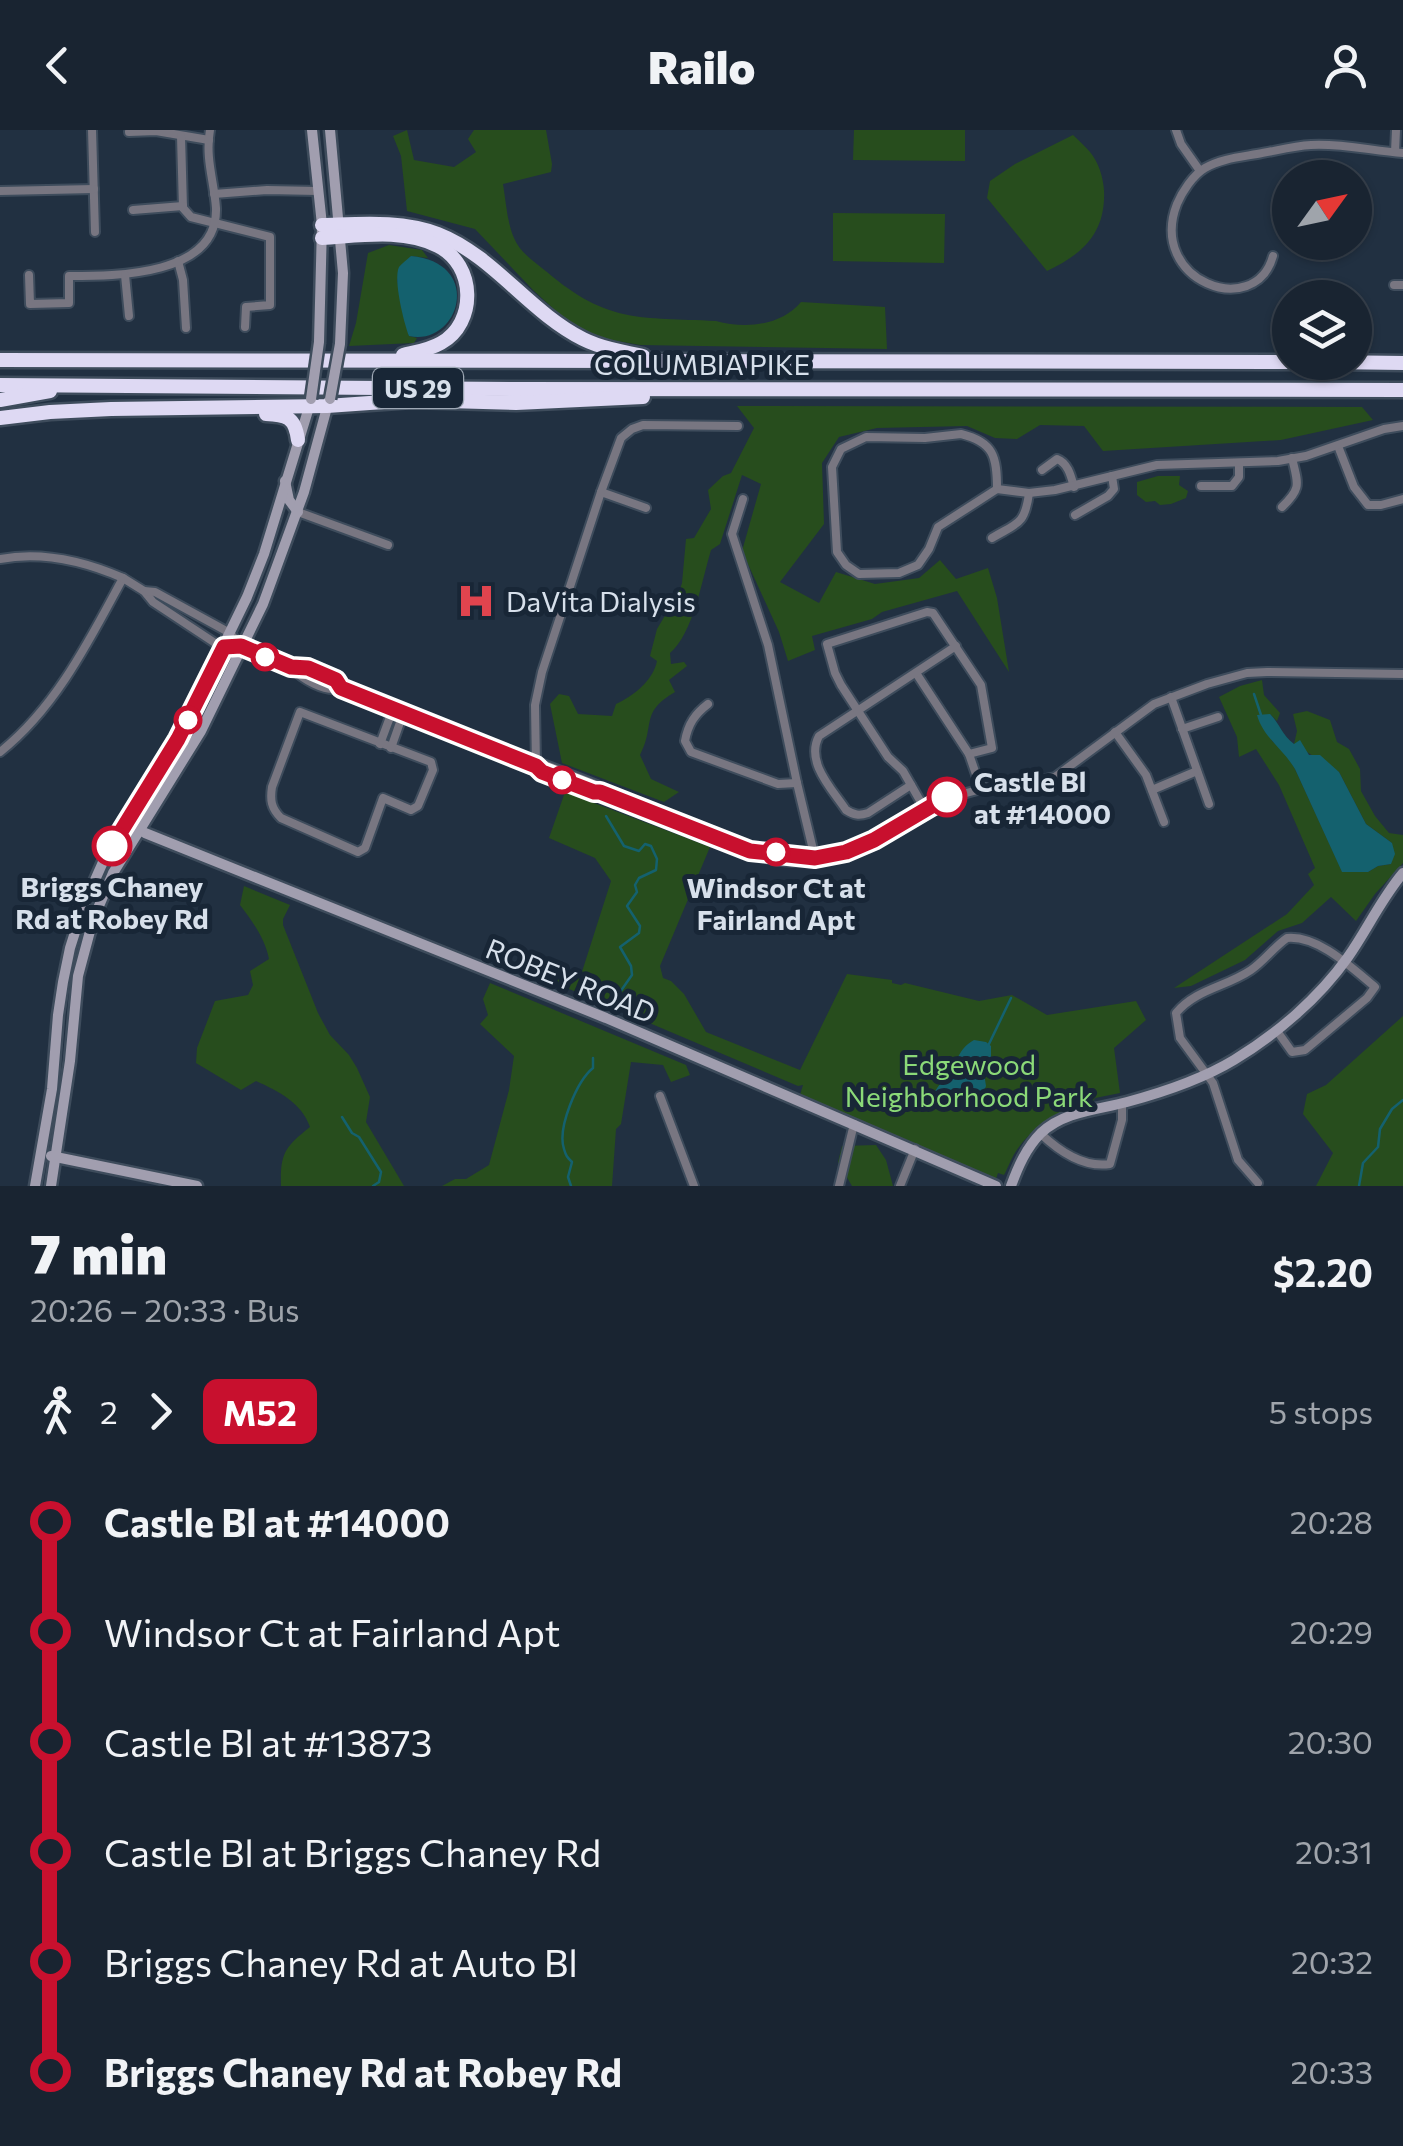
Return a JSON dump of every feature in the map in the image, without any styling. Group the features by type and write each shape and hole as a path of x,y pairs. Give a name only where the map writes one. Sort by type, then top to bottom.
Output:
{"highway":[{"path":"341,231 371,223 437,234 471,251 537,308 585,340 678,362"},
{"path":"322,232 413,238 438,246 452,256 462,271 468,303 454,332 442,343 425,350 383,360"},
{"path":"0,351 96,360"},
{"name":"COLUMBIA PIKE","path":"0,360 1272,362"},
{"path":"1372,363 1403,363"},
{"path":"0,400 85,384"},
{"name":"COLUMBIA PIKE","path":"0,385 1403,390"},
{"path":"0,418 50,412 310,402 533,402 751,390"},
{"path":"166,409 283,415 296,428 298,440"}],"main road":[{"path":"35,1186 70,948 94,879 178,739 247,597 310,402 319,342 322,232 312,130"},
{"path":"50,1186 70,1061 78,976 93,920 138,830 201,731 262,604 298,512 328,402 340,344 343,272 330,130"},
{"path":"285,480 289,500 298,512"},
{"name":"ROBEY ROAD","path":"126,822 606,1018 996,1186"},
{"path":"1010,1186 1028,1148 1041,1134 1069,1116 1161,1092 1208,1074 1277,1031 1344,962 1403,873"},
{"path":"42,1154 197,1186"}],"street":[{"path":"92,130 96,232"},
{"path":"1176,130 1200,171"},
{"path":"1272,260 1259,282 1227,288 1194,276 1179,262 1172,245 1172,223 1181,195 1200,171 1231,159 1310,145 1399,153 1396,130"},
{"path":"29,276 30,304 69,303 69,276 125,275 178,261 206,242 215,222 209,135 130,132"},
{"path":"180,136 186,213 270,237 270,305 246,307 245,327"},
{"path":"266,176 267,190"},
{"path":"0,191 94,189"},
{"path":"214,194 318,191"},
{"path":"132,210 183,206"},
{"path":"178,261 186,328"},
{"path":"125,275 129,316"},
{"path":"532,764 537,742 535,705 542,672 622,438 643,425 738,426"},
{"path":"997,489 994,455 986,443 975,437 866,437 853,442 842,449 832,468 837,552 846,566 860,574 899,573 918,564 938,527 997,489 1029,493 1157,465 1292,458 1403,426"},
{"path":"1338,446 1354,487 1368,505 1403,499"},
{"path":"1042,470 1058,458 1062,460 1074,486"},
{"path":"1282,507 1296,494 1298,484 1292,458"},
{"path":"1201,486 1232,486 1239,477 1239,463"},
{"path":"1075,515 1108,496 1114,489 1112,476"},
{"path":"601,492 646,508"},
{"path":"992,538 1026,514 1029,493"},
{"path":"743,499 732,534 768,645 815,858"},
{"path":"298,512 388,545"},
{"path":"0,559 63,559 123,578 224,647 241,646 291,667 308,668 336,680 341,688 532,764 542,772 762,858 797,862 846,852 874,840 954,794 1056,777 1146,708 1207,684 1247,673 1403,674"},
{"path":"0,752 35,719 59,688 123,578"},
{"path":"144,591 155,592 230,633 241,646"},
{"path":"926,811 835,673 827,644 933,613 981,685 992,748 969,754"},
{"path":"911,785 868,813 860,816 846,810 818,766 814,749 818,736 956,646"},
{"path":"916,673 969,754 981,788"},
{"path":"1171,697 1209,804"},
{"path":"708,704 695,714 686,732 685,742 692,752 778,784 796,783"},
{"path":"380,744 393,709"},
{"path":"300,712 380,744 430,762 433,770 418,806 410,810 383,798 365,848 358,852 280,818 273,810 272,787 300,712"},
{"path":"390,748 403,714"},
{"path":"1182,729 1218,717"},
{"path":"1115,732 1137,761 1164,822"},
{"path":"1152,790 1198,771"},
{"path":"1258,1183 1238,1160 1214,1083 1180,1038 1176,1013 1186,1002 1249,972 1287,938 1308,939 1375,987 1305,1050 1292,1052 1277,1031"},
{"path":"660,1096 694,1186"},
{"path":"1041,1134 1072,1157 1104,1166 1110,1164 1122,1120 1122,1103"},
{"path":"840,1186 854,1124"},
{"path":"900,1186 914,1150"}],"green space":[{"path":"407,130 414,160 454,167 476,152 468,139 474,130 546,130 551,172 503,184 510,225 524,253 588,301 626,314 739,325 773,321 801,302 885,307 887,349 640,345 606,339 571,325 475,229 407,211 401,156 393,136"},
{"path":"854,130 965,130 965,161 853,160"},
{"path":"1073,135 1098,165 1104,205 1090,240 1047,271 987,198 990,181"},
{"path":"833,213 945,214 944,263 833,261"},
{"path":"389,245 422,250 428,258 411,256 397,280 409,336 417,338 414,343 349,346 368,253"},
{"path":"737,406 1362,407 1373,420 1281,440 1103,451 1084,426 1040,425 1017,439 995,438 967,426 877,428 839,437 822,463 824,524 780,582 819,603 836,572 875,584 919,578 940,560 956,579 988,568 1009,672 957,591 812,636 815,650 788,661 742,551 761,484 742,475 720,544 711,550 691,620 670,653 671,664 684,662 687,666 669,680 675,692 652,713 640,755 651,779 679,792 664,802 562,763 550,704 559,694 569,696 578,714 612,716 616,704 651,675 657,661 650,656 657,629 682,583 686,539 694,538 711,509 708,490 731,473 754,428"},
{"path":"1158,476 1180,476 1179,485 1188,491 1186,498 1160,505 1137,495 1137,482"},
{"path":"1262,680 1264,695 1280,713 1277,721 1270,714 1272,741 1286,753 1295,769 1342,871 1368,872 1391,864 1392,843 1366,824 1339,772 1294,744 1297,731 1293,714 1307,711 1330,720 1337,742 1349,749 1360,769 1361,791 1375,816 1389,833 1403,835 1403,863 1356,921 1331,897 1302,923 1278,931 1245,960 1191,986 1174,988 1287,914 1314,885 1308,874 1315,868 1279,785 1256,749 1239,757 1237,737 1219,697"},
{"name":"Edgewood Neighborhood Park","path":"565,792 710,847 660,966 663,978 684,994 706,1032 800,1070 847,974 892,980 979,1001 1012,995 1047,1015 1136,1001 1146,1020 1114,1048 1120,1093 1095,1098 1092,1103 1060,1113 1042,1124 1019,1147 1004,1175 998,1173 996,1179 800,1095 803,1085 548,980 558,970 580,978 611,881 595,858 549,838"},
{"path":"244,886 290,905 283,925 318,1013 357,1068 370,1097 366,1122 404,1186 281,1186 286,1152 310,1127 301,1111 281,1094 256,1081 241,1090 196,1063 197,1048 215,1001 248,995 253,985 250,971 269,959 261,937 240,905"},
{"path":"490,983 686,1065 690,1075 671,1082 663,1065 631,1062 621,1124 616,1129 612,1186 442,1186 455,1179 466,1179 489,1165 509,1090 514,1056 480,1024 488,1015 483,999"},
{"path":"1403,1016 1403,1186 1316,1186 1333,1153 1303,1114 1307,1094 1326,1085"},
{"path":"876,1145 886,1160 893,1186 852,1186 838,1162 842,1146"}],"shaded area":[{"path":"411,256 434,262 449,273 456,287 451,317 441,329 426,336 409,336 400,301 399,267"},
{"path":"1270,714 1294,744 1300,740 1309,755 1320,755 1339,772 1366,824 1392,843 1395,854 1391,864 1368,872 1342,872 1295,769 1257,715"},
{"path":"974,1040 991,1046 991,1058 984,1073 986,1086 976,1112 933,1097 961,1051"}],"waterway":[{"path":"1254,694 1261,715"},
{"path":"606,816 624,846 639,851 645,844 651,846 657,859 656,870 639,878 637,892 627,906 640,926 639,933 620,947 632,975 613,1002"},
{"path":"989,1044 1011,998"},
{"path":"571,1186 568,1177 572,1162 564,1149 563,1129 575,1094 593,1068 593,1058"},
{"path":"1359,1186 1363,1163 1378,1147 1380,1129 1392,1109 1403,1100"},
{"path":"342,1117 381,1172 379,1182 373,1186"}],"bus line":[{"name":"M52","path":"112,846 178,739 224,647 241,646 291,667 308,668 336,680 341,688 536,766 542,772 750,851 815,858 846,852 899,827 947,797"}],"place":[{"name":"DaVita Dialysis","path":"476,601"},
{"name":"Castle Bl at #14000","path":"947,797"},
{"name":"Briggs Chaney Rd at Robey Rd","path":"112,846"},
{"name":"Windsor Ct at Fairland Apt","path":"776,852"}]}
